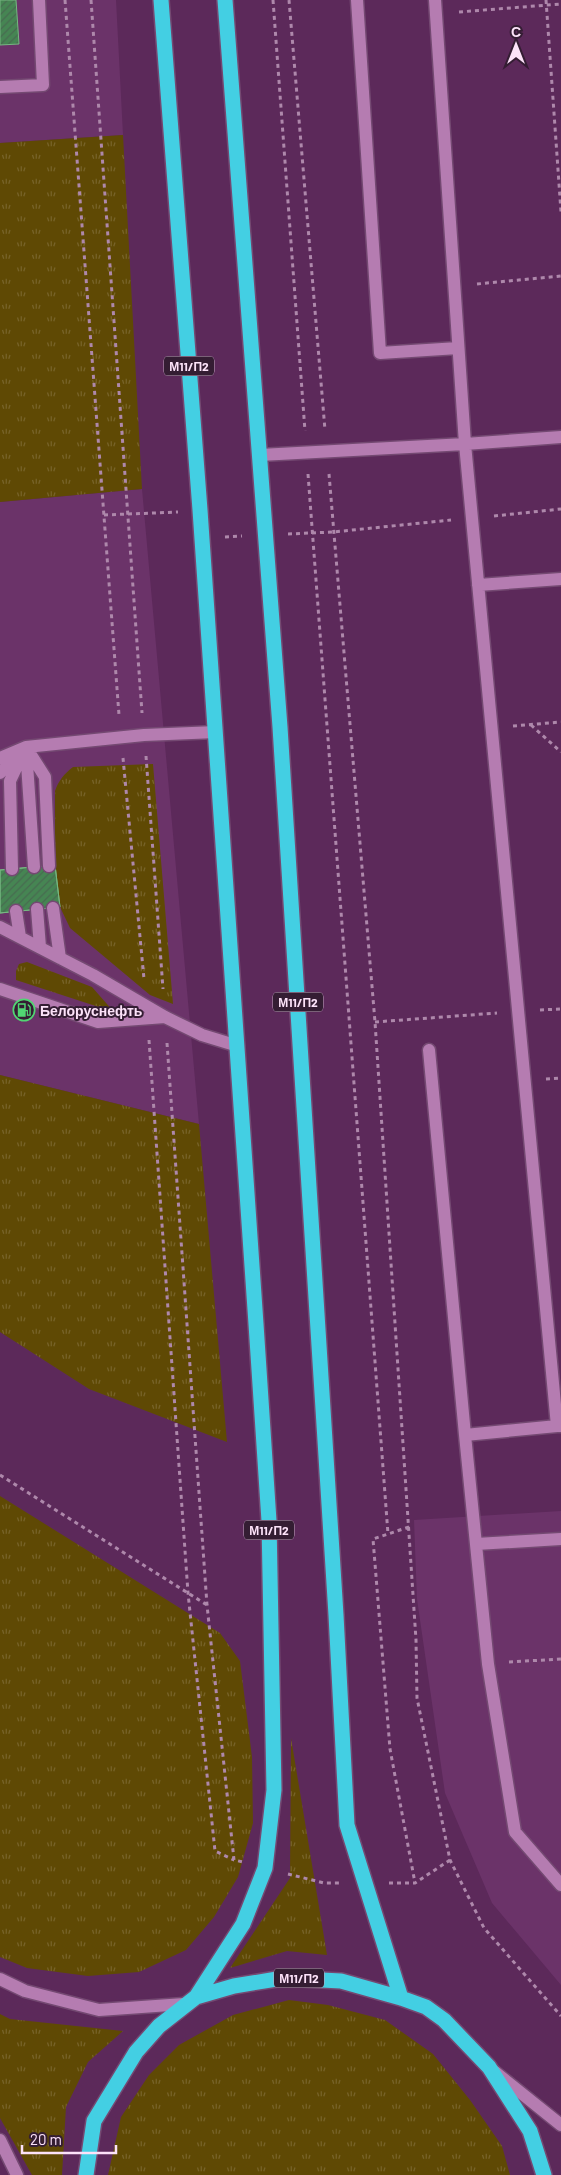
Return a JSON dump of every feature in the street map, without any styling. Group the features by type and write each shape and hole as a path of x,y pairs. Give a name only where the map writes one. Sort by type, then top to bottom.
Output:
{"highway":[{"name":"М11/П2","path":"86,2175 94,2121 136,2052 159,2026 190,2000 242,1924 264,1868 274,1790 268,1522 238,1046 161,0"},
{"name":"М11/П2","path":"225,0 266,535 307,1153 347,1825 401,1998"},
{"name":"М11/П2","path":"190,2000 234,1986 283,1978 341,1981 426,2007 444,2020 489,2067 530,2131 544,2175"}],"main road":[{"path":"0,87 43,85 39,0"},
{"path":"357,0 380,353 458,348"},
{"path":"435,0 465,444 559,1426 465,1435"},
{"path":"260,455 561,437"},
{"path":"478,585 561,578"},
{"path":"0,758 26,747 144,735 216,732"},
{"path":"0,773 26,747"},
{"path":"26,747 45,777 49,866"},
{"path":"26,747 34,867"},
{"path":"12,869 10,781 26,747"},
{"path":"53,908 60,958"},
{"path":"37,909 40,947"},
{"path":"16,912 20,937"},
{"path":"0,927 60,958 147,1012 165,1017 202,1035 238,1046"},
{"path":"0,989 98,1022 147,1012"},
{"path":"429,1050 488,1664 515,1832 561,1885"},
{"path":"476,1544 561,1539"},
{"path":"0,1979 25,1991 99,2010 190,2000"},
{"path":"489,2067 561,2125"},
{"path":"0,2140 18,2175"}],"path":[{"path":"65,0 121,737 147,1012 188,1593 215,1851 234,1860 324,1883 415,1883 450,1860"},
{"path":"91,0 207,1606 234,1860"},
{"path":"273,0 388,1534"},
{"path":"289,0 375,1022 409,1527 417,1698 450,1860 484,1928 561,2016"},
{"path":"546,0 561,212"},
{"path":"436,13 561,4"},
{"path":"454,286 561,276"},
{"path":"104,515 200,510"},
{"path":"225,528 225,537 333,532 561,510"},
{"path":"492,727 561,722"},
{"path":"530,724 561,752"},
{"path":"375,1022 561,1009"},
{"path":"0,1475 207,1606"},
{"path":"409,1527 373,1539 390,1749 415,1883"},
{"path":"488,1664 561,1659"}],"shaded area":[{"path":"0,0 116,0 123,135 0,143"},
{"path":"142,489 199,1124 0,1075 0,502"},
{"path":"561,1511 561,1985 492,1903 445,1793 417,1599 414,1520"}],"green space":[{"path":"123,135 142,489 0,502 0,143"},
{"path":"153,764 173,1004 150,995 70,928 60,907 55,865 55,791 64,775 73,767"},
{"path":"27,962 92,987 114,1012 16,980 16,971 19,964"},
{"path":"0,1075 199,1124 227,1442 89,1389 0,1332"},
{"path":"0,1496 220,1633 240,1661 252,1757 253,1823 238,1877 214,1917 186,1950 139,1972 88,1976 27,1968 0,1957"},
{"path":"291,1738 327,1955 287,1951 230,1968 290,1878"},
{"path":"289,2000 328,2005 385,2020 433,2054 470,2100 502,2146 510,2175 108,2175 121,2117 149,2075 179,2045 233,2015"},
{"path":"0,2014 10,2019 123,2031 88,2062 66,2107 62,2175 32,2175 0,2118"}],"building":[{"path":"0,0 16,0 19,44 0,45"},
{"path":"55,865 60,907 0,913 0,870"},
{"path":"55,865 60,907 0,913 0,870"}],"place":[{"name":"Белоруснефть","path":"24,1010"}]}
